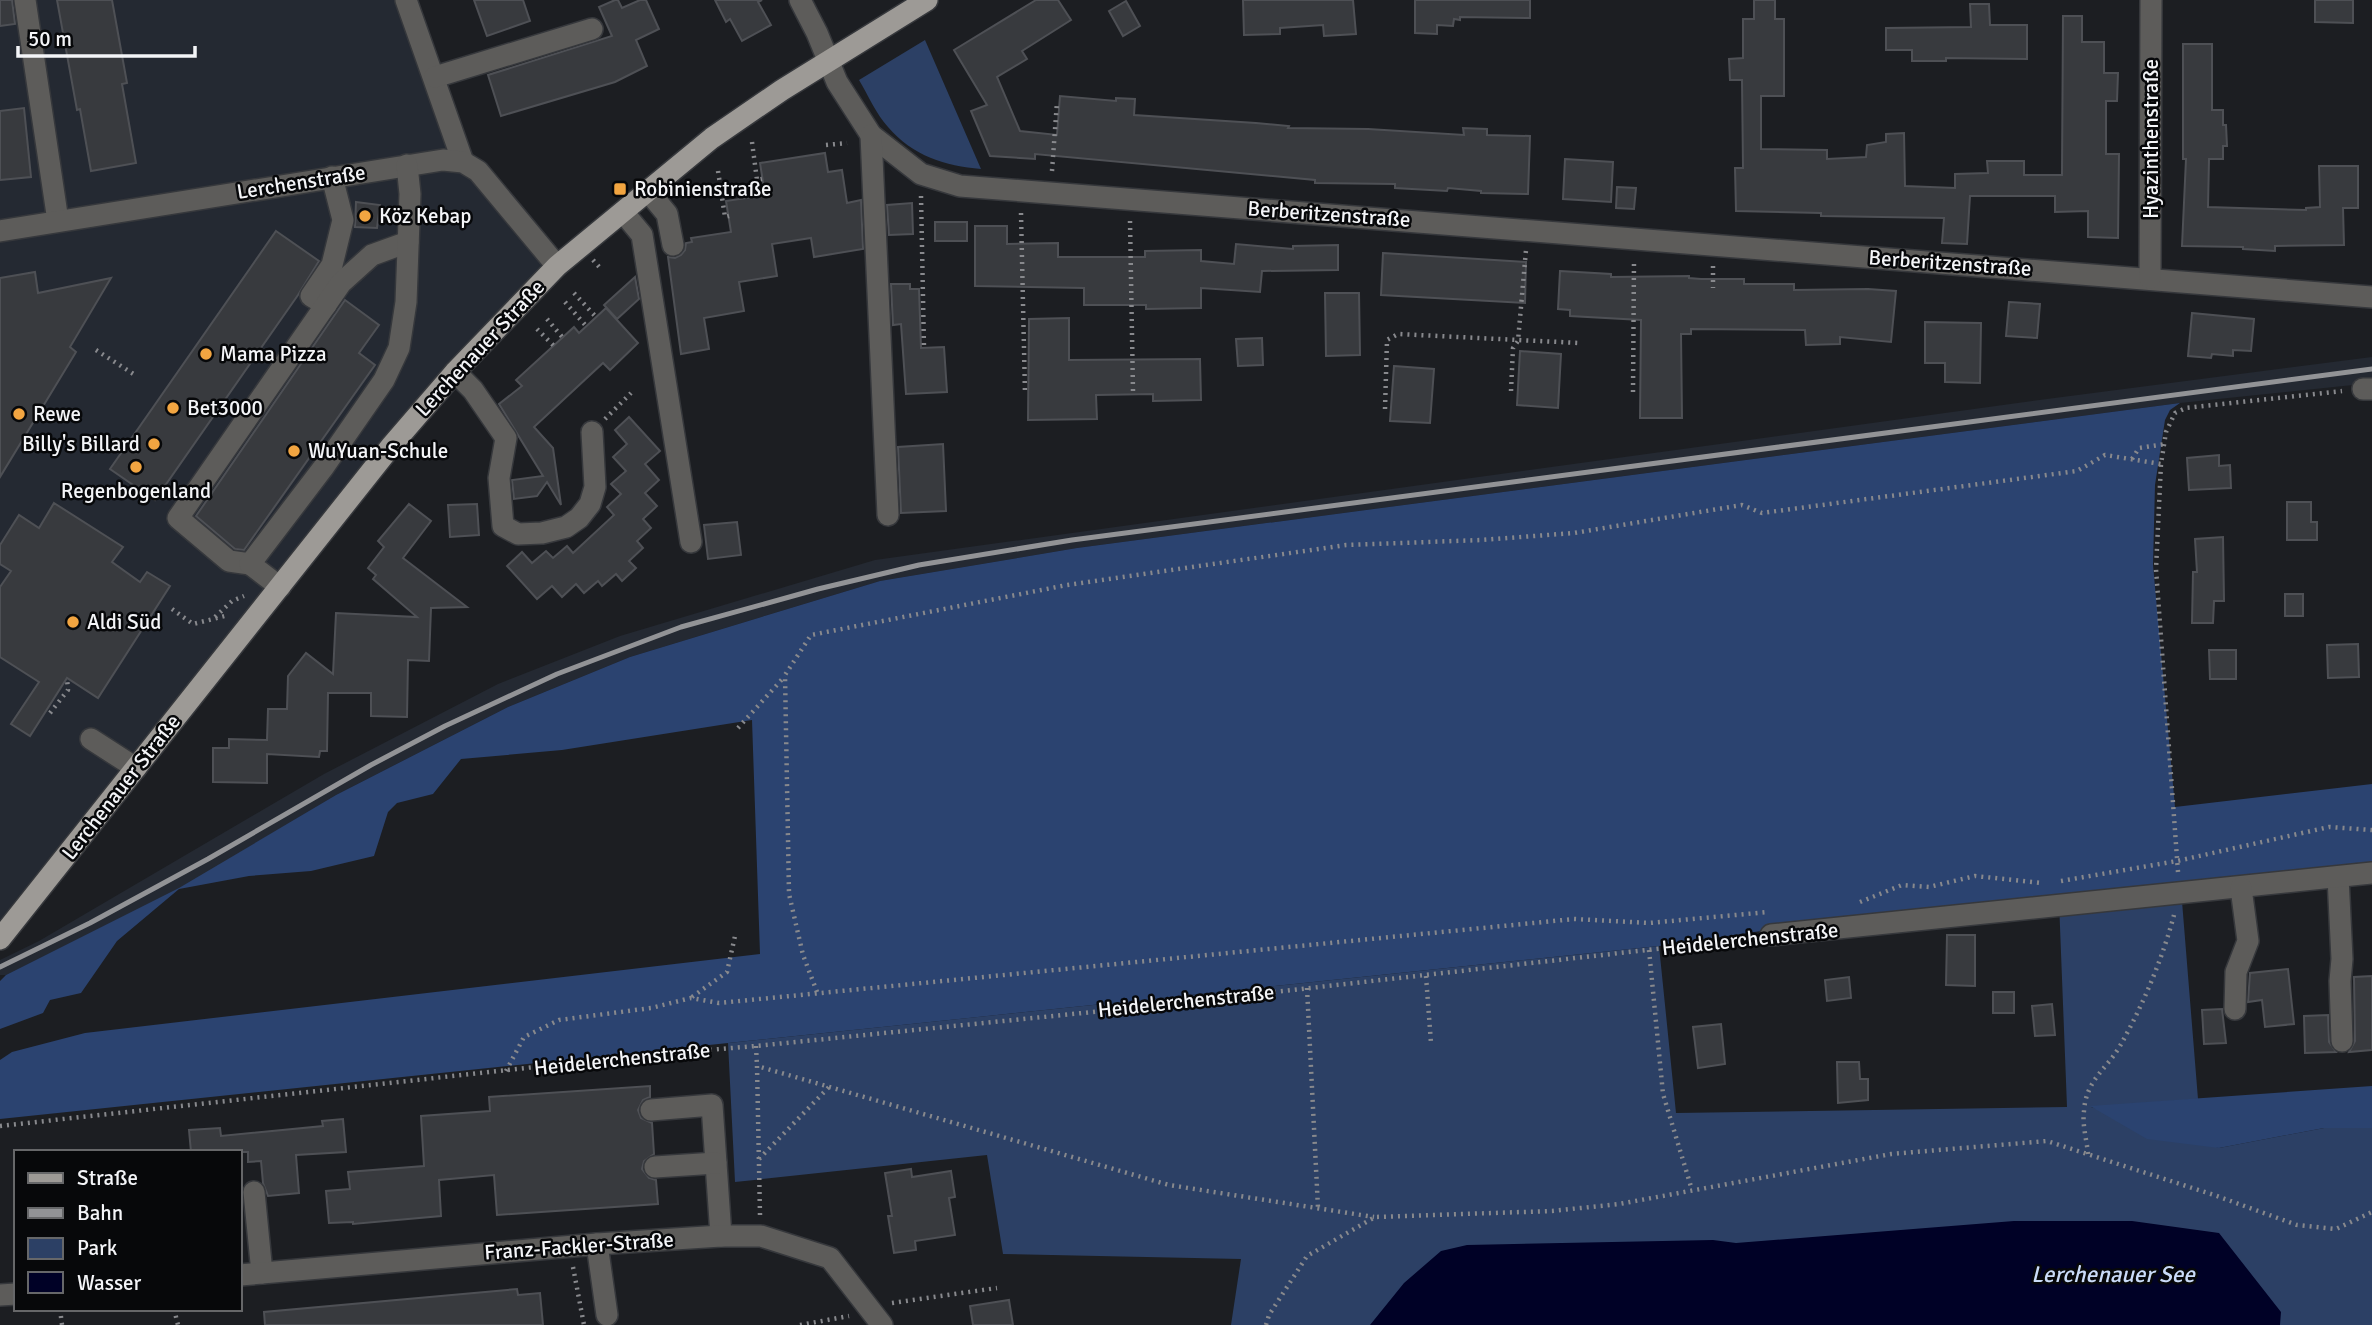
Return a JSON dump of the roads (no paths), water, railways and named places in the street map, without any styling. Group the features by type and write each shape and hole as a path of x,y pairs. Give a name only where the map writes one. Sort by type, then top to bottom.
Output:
{"main road":[{"name":"Lerchenauer Straße","path":"0,939 8,921 136,768 393,445 455,372 557,266 712,138 828,61 928,0"}],"street":[{"path":"25,0 58,221"},
{"path":"406,0 463,162 478,172 557,266"},
{"name":"Berberitzenstraße","path":"800,0 836,82 871,135 921,174 960,186 2372,297"},
{"name":"Hyazinthenstraße","path":"2150,278 2151,0"},
{"path":"435,77 592,29"},
{"path":"871,135 888,515"},
{"name":"Lerchenstraße","path":"0,230 407,165 443,160 463,162"},
{"path":"250,564 323,468 384,380 398,348 406,302 410,194 407,165"},
{"path":"326,305 312,296 332,265 342,220 332,177"},
{"path":"648,191 667,214 673,245"},
{"path":"624,212 642,236 691,542"},
{"path":"280,587 250,564 229,561 178,518 341,283 372,255 408,242"},
{"path":"455,372 473,390 506,439 499,478 503,526 518,534 542,533 566,527 579,518 590,504 595,487 592,432"},
{"path":"91,738 136,768"},
{"name":"Heidelerchenstraße","path":"1771,935 2372,873"},
{"path":"2338,877 2342,1041"},
{"path":"2235,1009 2236,972 2248,941 2241,887"},
{"path":"652,1116 712,1105 721,1236"},
{"path":"656,1174 717,1169"},
{"path":"254,1192 262,1273"},
{"name":"Franz-Fackler-Straße","path":"242,1275 570,1246 761,1236 830,1258 873,1315"},
{"path":"597,1244 607,1315"}],"water":[{"name":"Lerchenauer See","path":"2014,1221 2132,1221 2219,1233 2281,1312 2280,1325 1370,1325 1404,1283 1441,1251 1467,1245 1713,1240 1736,1243"}],"railway":[{"path":"0,967 90,923 445,726 557,674 681,627 818,589 919,565 1072,540 2372,369"}],"place":[{"name":"Robinienstraße","path":"620,189"},
{"name":"Köz Kebap","path":"365,216"},
{"name":"Mama Pizza","path":"206,354"},
{"name":"Bet3000","path":"173,408"},
{"name":"Rewe","path":"19,414"},
{"name":"Billy's Billard","path":"154,444"},
{"name":"WuYuan-Schule","path":"294,451"},
{"name":"Regenbogenland","path":"136,467"},
{"name":"Aldi Süd","path":"73,622"}]}
